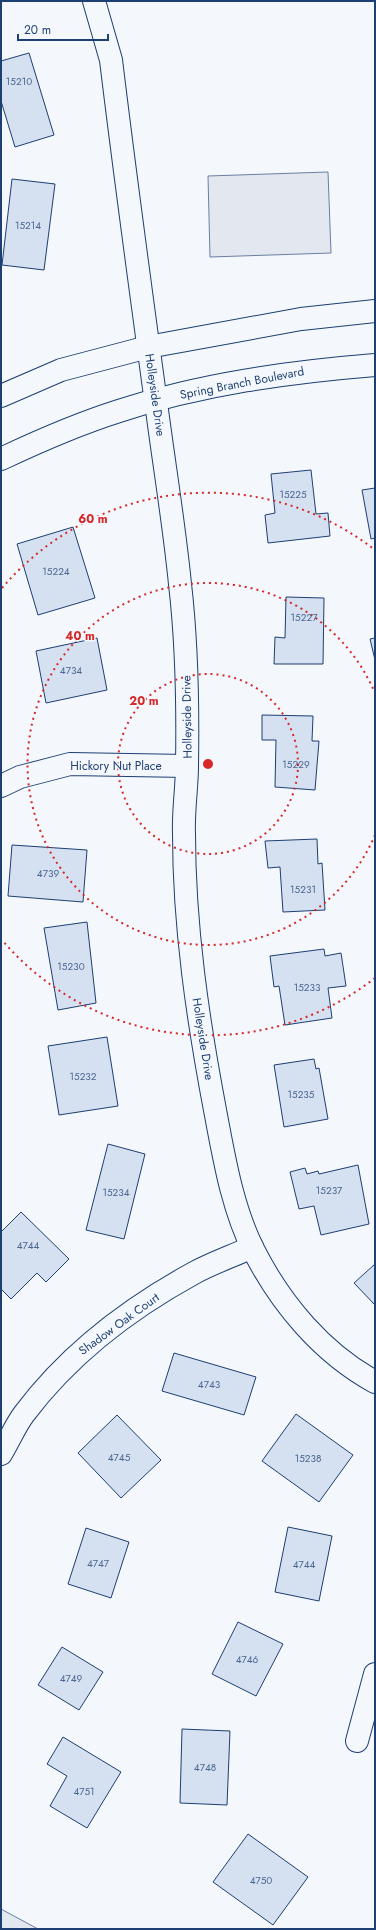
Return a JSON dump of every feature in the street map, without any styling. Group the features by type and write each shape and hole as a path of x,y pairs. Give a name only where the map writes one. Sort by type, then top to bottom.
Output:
{"street":[{"name":"Holleyside Drive","path":"94,1 111,60 180,586 187,689 187,766 184,833 189,934 204,1050 220,1136 236,1206 252,1247 270,1281 292,1311 324,1344 360,1374 375,1382"},
{"path":"1,396 60,370 148,347 301,319 375,311"},
{"name":"Spring Branch Boulevard","path":"1,459 43,439 118,411 156,400 228,384 312,370 375,364"},
{"name":"Hickory Nut Place","path":"1,786 20,777 70,764 187,766"},
{"name":"Shadow Oak Court","path":"1,1454 28,1410 56,1375 90,1342 141,1304 195,1272 252,1247"},
{"path":"357,1741 375,1674"}],"shaded area":[{"path":"328,172 331,253 210,257 208,176"},
{"path":"1,1909 38,1929 1,1929"}],"building":[{"path":"29,53 54,135 15,147 1,101 1,61"},
{"path":"12,179 55,184 44,270 2,265"},
{"path":"311,470 316,514 328,513 330,536 268,543 265,515 275,513 271,474"},
{"path":"375,488 375,538 371,539 362,490"},
{"path":"73,527 95,598 38,615 17,544"},
{"path":"286,597 324,598 323,664 274,664 275,637 285,638"},
{"path":"97,638 107,690 46,703 36,651"},
{"path":"375,638 375,660 370,639"},
{"path":"262,715 313,716 312,741 319,741 315,790 275,787 276,740 262,740"},
{"path":"317,839 318,864 322,863 325,910 283,912 280,867 268,868 265,841"},
{"path":"12,845 87,850 83,902 8,896"},
{"path":"87,922 96,1003 58,1010 44,928"},
{"path":"324,949 325,956 341,953 346,986 328,988 332,1018 285,1025 279,986 274,987 270,956"},
{"path":"107,1037 118,1106 59,1115 48,1046"},
{"path":"314,1059 316,1069 319,1068 328,1119 284,1127 274,1065"},
{"path":"108,1144 145,1154 124,1239 86,1230"},
{"path":"358,1165 369,1224 321,1235 314,1206 299,1209 290,1172 305,1168 307,1174 318,1171 319,1174"},
{"path":"21,1212 69,1259 46,1282 37,1273 11,1299 1,1289 1,1232"},
{"path":"375,1264 375,1305 354,1283"},
{"path":"174,1353 256,1377 244,1415 162,1391"},
{"path":"296,1414 353,1455 319,1502 262,1461"},
{"path":"117,1415 161,1460 121,1498 78,1453"},
{"path":"288,1527 332,1536 319,1601 275,1592"},
{"path":"86,1528 129,1542 111,1598 68,1584"},
{"path":"238,1622 283,1644 256,1696 212,1674"},
{"path":"62,1647 103,1672 79,1710 38,1685"},
{"path":"182,1729 230,1731 227,1805 180,1803"},
{"path":"63,1737 121,1772 87,1828 50,1806 67,1776 47,1764"},
{"path":"248,1834 308,1877 273,1925 213,1882"}]}
